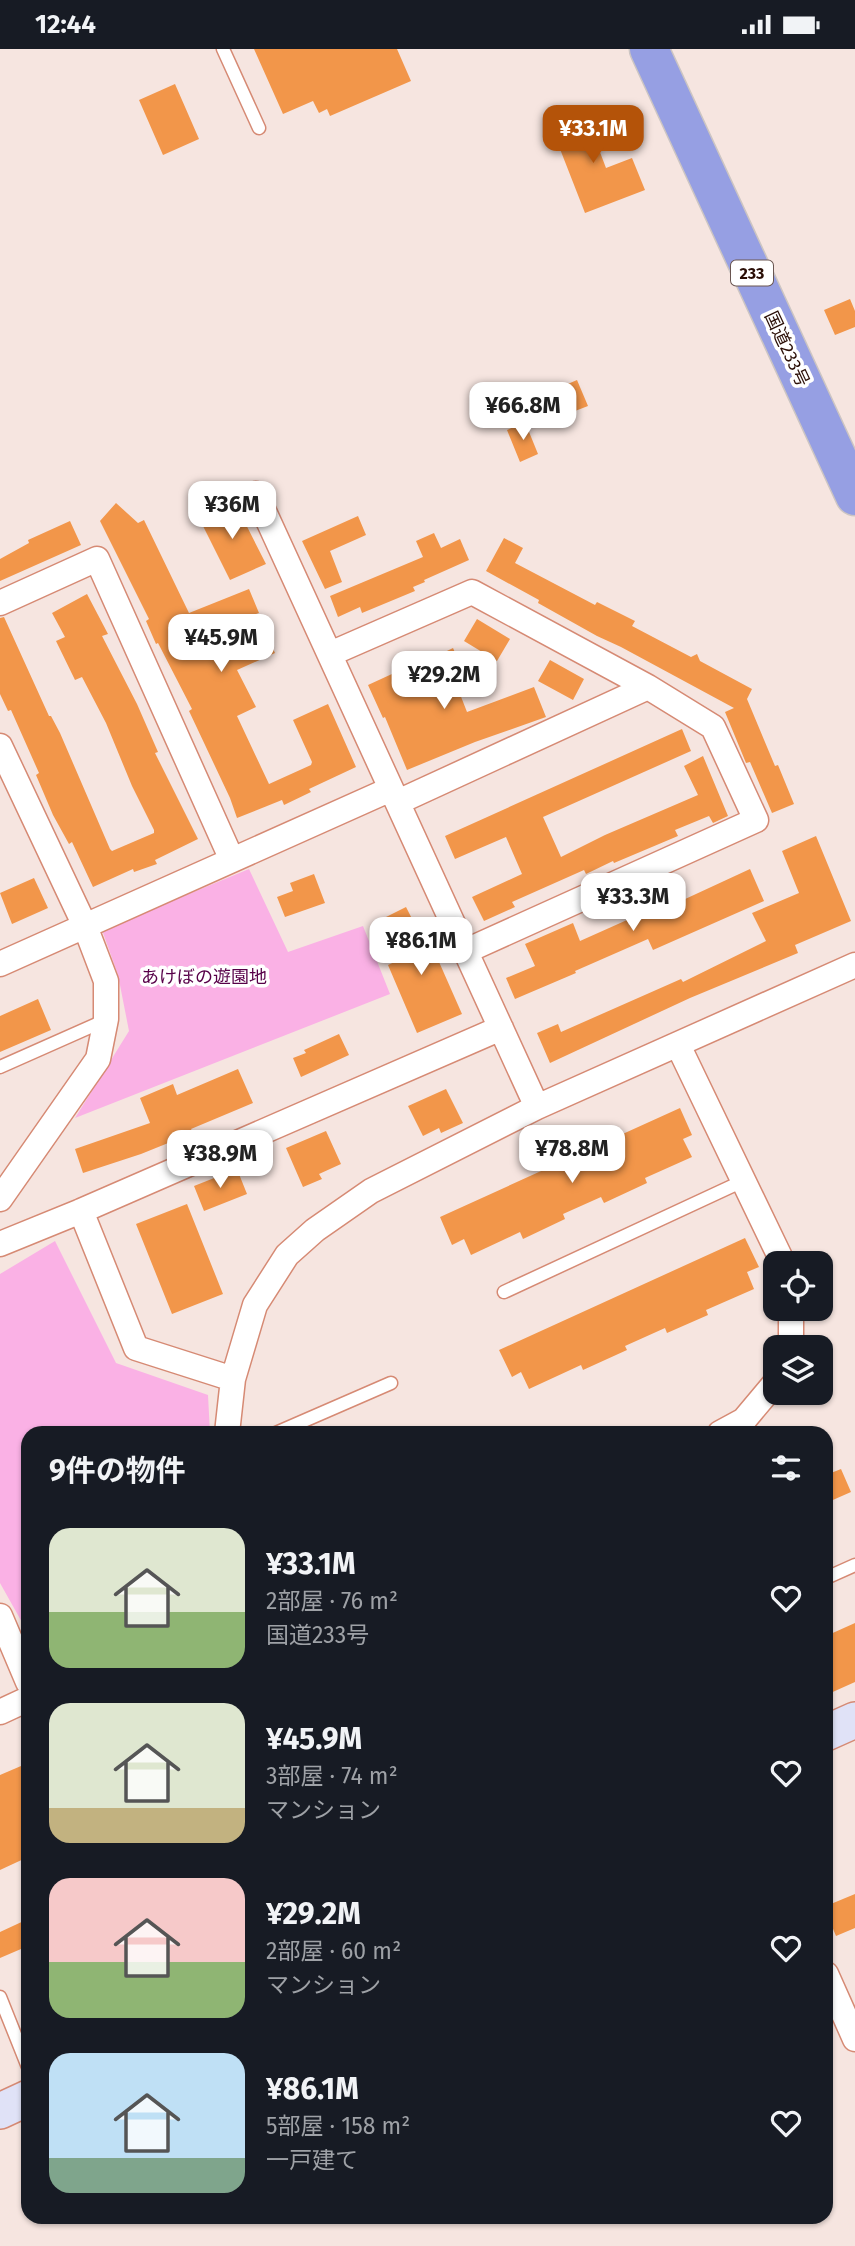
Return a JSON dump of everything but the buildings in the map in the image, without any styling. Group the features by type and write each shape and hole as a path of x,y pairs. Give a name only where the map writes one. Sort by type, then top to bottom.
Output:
{"highway":[{"name":"国道233号","path":"649,49 855,496"}],"street":[{"path":"257,494 537,1107"},
{"path":"0,603 97,559 232,860"},
{"path":"330,654 472,592 648,687 713,727 756,820 466,951"},
{"path":"0,964 232,860 394,795 648,687"},
{"path":"0,746 85,926 106,981 106,1019 98,1059 0,1199"},
{"path":"228,1426 233,1379 255,1305 287,1255 315,1230 371,1191 537,1107 855,965"},
{"path":"0,1244 501,1028"},
{"path":"678,1045 777,1251"},
{"path":"81,1211 136,1348 233,1379"},
{"path":"733,1426 744,1420 763,1398"},
{"path":"0,1616 21,1666"},
{"path":"0,1711 21,1702"},
{"path":"833,1730 855,1720"},
{"path":"833,1990 855,2039"},
{"path":"0,2111 21,2101"}],"lane":[{"path":"223,49 258,128"},
{"path":"0,1067 106,1019"},
{"path":"504,1292 743,1181"},
{"path":"292,1426 391,1383"},
{"path":"833,1575 855,1565"},
{"path":"0,1997 21,2050"}],"green space":[{"name":"あけぼの遊園地","path":"249,869 288,952 363,926 390,994 75,1118 129,1031 118,975 102,930"},
{"path":"55,1241 116,1363 208,1395 210,1426 21,1426 21,1620 0,1583 0,1274"}]}
